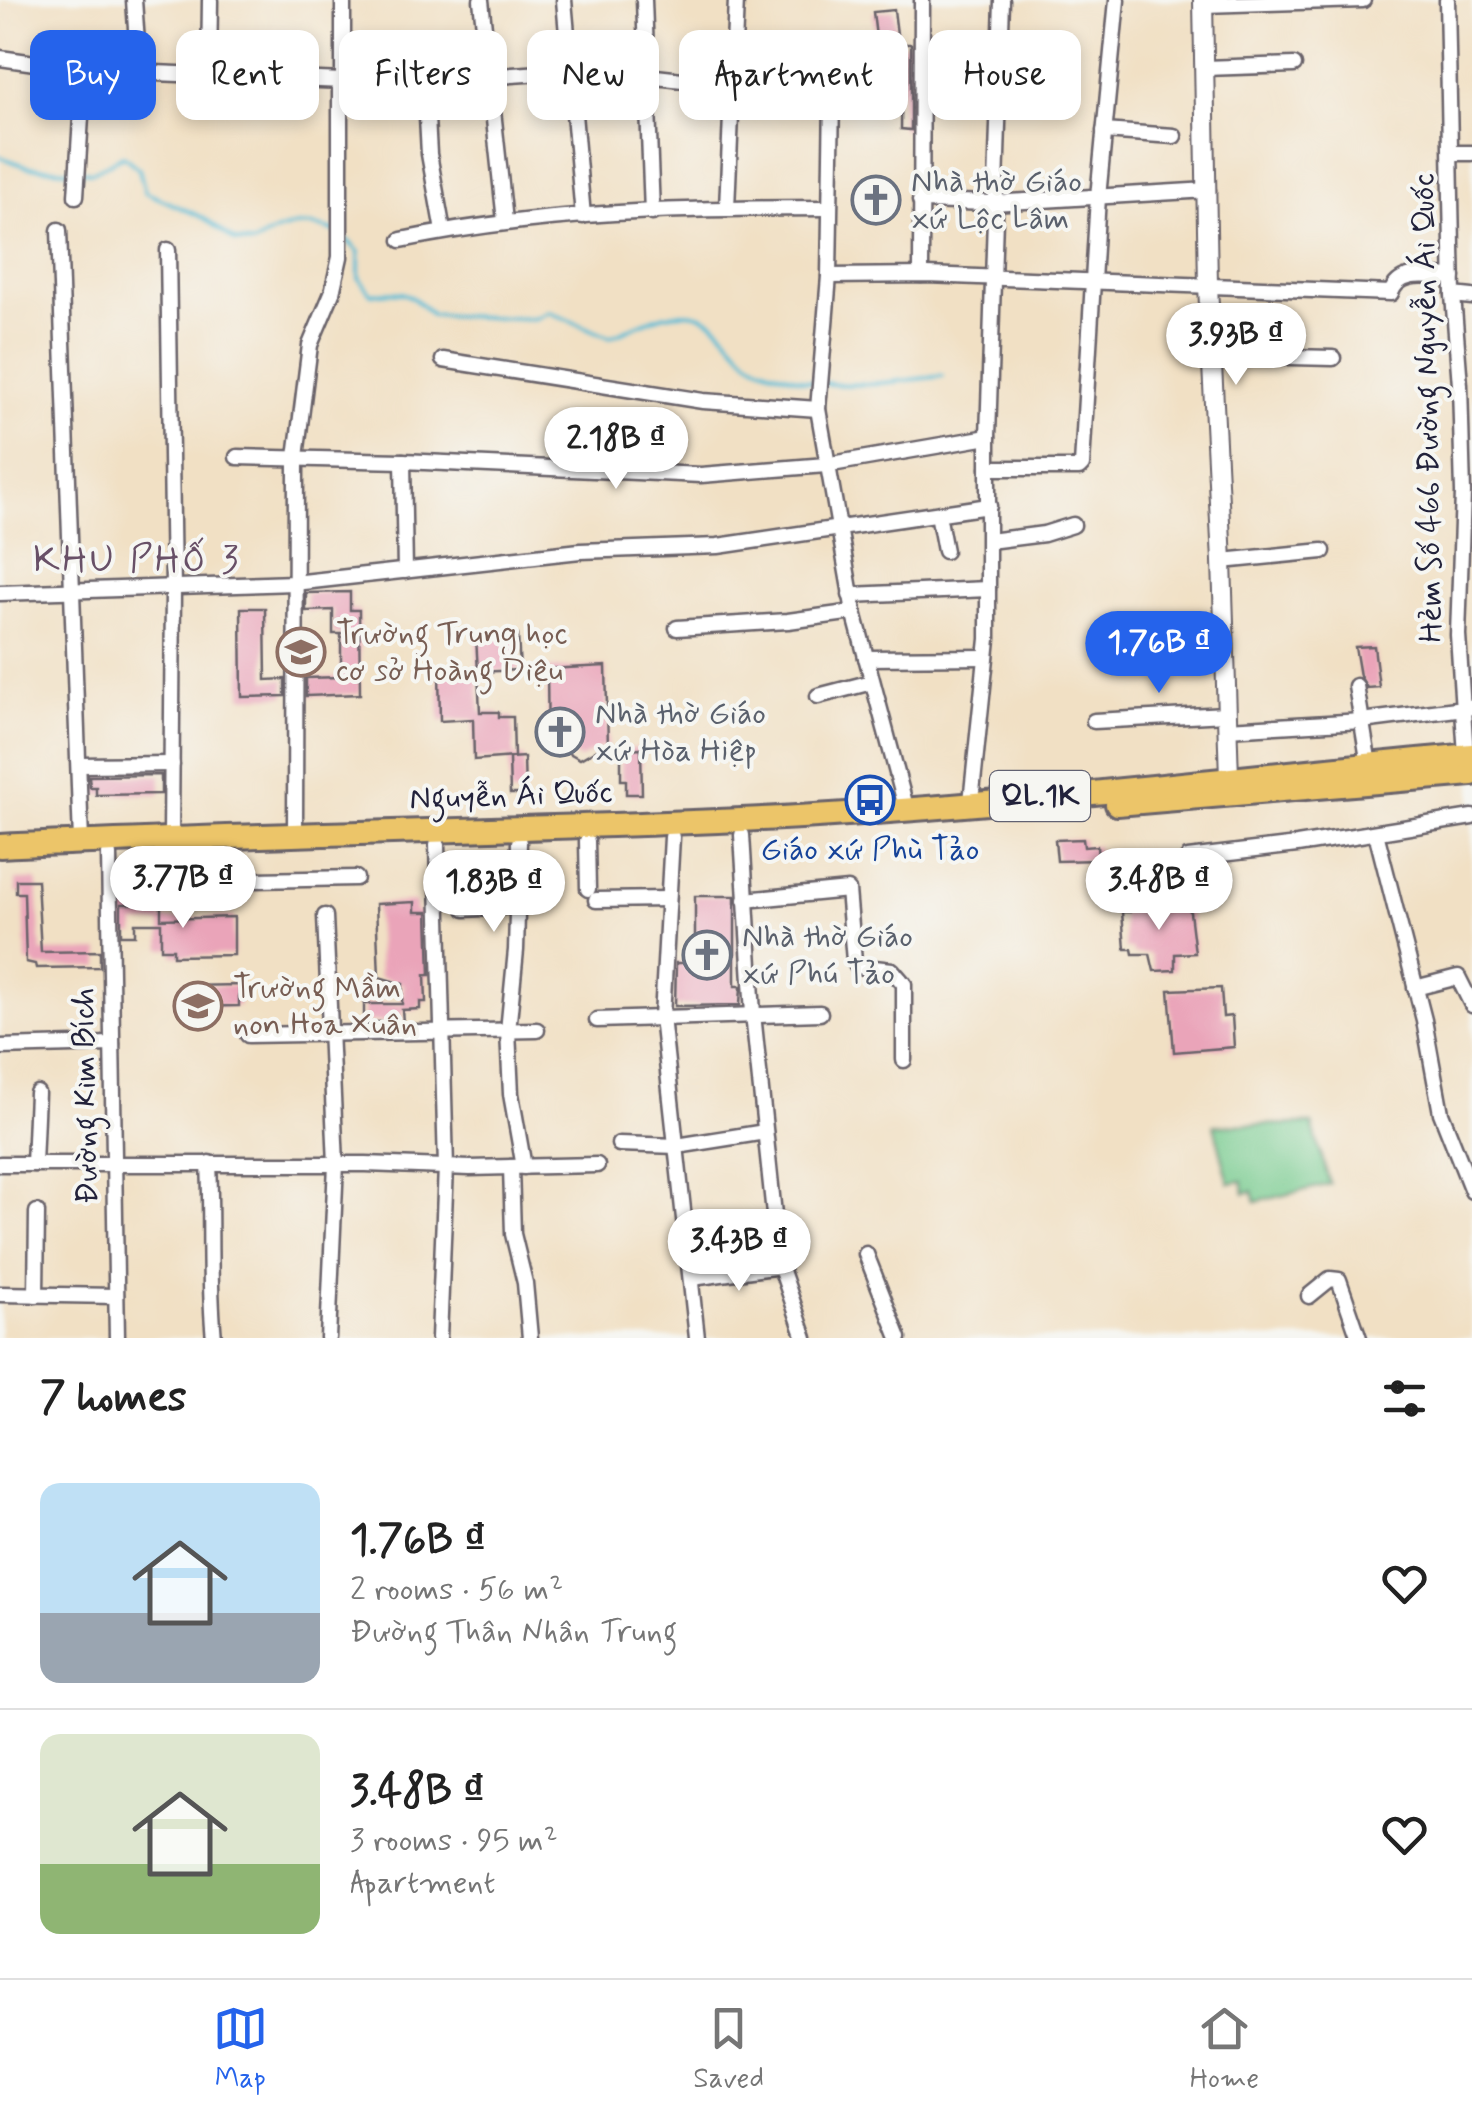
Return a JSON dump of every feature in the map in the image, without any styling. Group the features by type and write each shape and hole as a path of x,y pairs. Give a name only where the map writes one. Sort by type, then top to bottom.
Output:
{"main road":[{"name":"QL.1K","path":"1316,782 1369,766 1470,761"},
{"name":"QL.1K","path":"1316,782 1470,761"},
{"name":"Nguyễn Ái Quốc","path":"109,847 192,852 672,838 906,807 1229,778 1316,782"},
{"name":"Nguyễn Ái Quốc","path":"0,859 171,837 734,830 1316,782"},
{"name":"Nguyễn Ái Quốc","path":"0,846 82,849"}],"street":[{"path":"134,0 136,30"},
{"path":"209,30 210,0"},
{"path":"343,30 344,0"},
{"path":"481,0 484,30"},
{"path":"564,0 567,30"},
{"path":"644,0 645,30"},
{"path":"734,30 736,0"},
{"path":"921,275 922,0"},
{"path":"971,802 986,658 993,204 1002,0"},
{"path":"988,468 1081,467 1098,197 1117,0"},
{"path":"1229,778 1210,355 1203,2 1359,0"},
{"name":"Hẻm Số 466 Đường Nguyễn Ái Quốc","path":"1447,0 1452,295 1462,457 1458,635 1470,761"},
{"path":"0,58 30,62"},
{"path":"1205,68 1294,65"},
{"path":"76,188 81,120"},
{"path":"295,835 296,457 310,345 332,294 340,257 342,120"},
{"path":"427,120 442,231"},
{"path":"494,120 505,220"},
{"path":"575,120 583,216"},
{"path":"648,120 652,212"},
{"path":"726,208 730,120"},
{"path":"832,120 830,276 818,409 850,595 906,807"},
{"path":"1104,131 1174,136"},
{"path":"1452,153 1472,153"},
{"path":"920,202 993,204 1208,190"},
{"path":"401,240 505,220 726,208 830,208"},
{"path":"59,230 82,849"},
{"path":"168,250 171,837"},
{"path":"830,276 921,275 1391,292 1405,276 1452,277"},
{"path":"1452,295 1472,296"},
{"path":"1210,355 1332,358"},
{"path":"442,360 703,400 818,409"},
{"path":"237,457 403,460 701,475 826,465 988,437"},
{"path":"403,460 406,571"},
{"path":"0,593 294,583 580,552 718,546 989,506"},
{"path":"938,514 945,551"},
{"path":"989,540 1044,534 1073,525"},
{"path":"1222,560 1324,551"},
{"path":"850,595 988,589"},
{"path":"677,628 788,621 854,612"},
{"path":"866,658 986,658"},
{"path":"818,696 872,682"},
{"path":"1356,686 1369,766"},
{"path":"1094,720 1362,722 1467,708"},
{"path":"79,765 172,764"},
{"path":"1188,858 1472,817"},
{"path":"734,830 780,1266 805,1338"},
{"path":"1376,833 1415,988 1441,1114 1472,1191"},
{"path":"672,838 662,1016 697,1338"},
{"path":"587,841 592,895 668,899"},
{"path":"519,842 508,1031 518,1168 512,1234 524,1284 530,1338"},
{"path":"437,845 446,1167 439,1338"},
{"name":"Đường Kim Bích","path":"109,847 117,1338"},
{"path":"192,852 193,874 204,881 356,878"},
{"path":"744,900 848,890 854,962 857,966 892,970 904,984 904,1060"},
{"path":"465,908 517,906"},
{"path":"325,916 336,1164 328,1338"},
{"path":"1415,988 1458,977 1472,1005"},
{"path":"597,1020 820,1012"},
{"path":"248,1034 537,1030"},
{"path":"0,1047 112,1044"},
{"path":"34,1164 37,1092"},
{"path":"619,1144 677,1146 765,1132"},
{"path":"0,1164 518,1168 597,1165"},
{"path":"209,1164 209,1288 214,1338"},
{"path":"36,1212 36,1295"},
{"path":"866,1254 893,1335"},
{"path":"692,1278 780,1266"},
{"path":"1309,1296 1330,1279 1339,1280 1360,1338"},
{"path":"0,1294 116,1296"}],"green space":[{"path":"1312,1124 1330,1184 1256,1202 1253,1191 1245,1193 1242,1181 1229,1183 1214,1125"}],"building":[{"path":"894,10 896,30 875,30 873,12"},
{"path":"911,44 911,130 901,129 901,120 908,120"},
{"path":"350,592 350,610 359,610 360,694 306,696 306,678 341,677 341,634 333,634 333,610 306,611 306,593"},
{"path":"241,608 265,608 266,680 285,679 285,696 242,697"},
{"path":"518,635 520,670 478,672 476,637"},
{"path":"1374,646 1379,687 1367,688 1360,676 1355,647"},
{"path":"606,666 608,747 580,759 562,749 548,749 547,669"},
{"path":"439,671 478,672 480,712 513,717 514,757 474,760 473,719 440,721"},
{"path":"641,748 642,794 626,794 626,780 621,780 621,750"},
{"path":"524,757 525,794 510,794 509,758"},
{"path":"161,775 161,794 96,795 89,776"},
{"path":"1083,839 1084,847 1097,846 1098,860 1057,861 1055,840"},
{"path":"16,880 37,880 41,952 100,951 100,967 36,968 26,962 24,893 16,893"},
{"path":"695,896 735,896 735,986 741,986 740,1005 675,1006 676,963 695,963"},
{"path":"415,902 415,912 428,912 430,975 425,975 426,1002 420,1002 420,1009 402,1010 403,1022 364,1022 364,1004 402,1004 403,984 379,977 376,904"},
{"path":"121,904 161,904 161,919 234,917 234,955 173,956 173,949 161,949 161,923 135,923 135,935 121,935"},
{"path":"1189,904 1195,953 1175,954 1175,970 1154,971 1150,954 1133,954 1132,949 1125,949 1122,912 1130,912 1130,908"},
{"path":"239,985 239,1006 185,1007 185,986"},
{"path":"1221,988 1223,1017 1232,1016 1234,1047 1174,1052 1169,990"}],"waterway":[{"path":"0,157 29,167 93,172 123,156 139,169 145,192 204,218 235,241 253,244 282,229 302,226 334,231"},
{"path":"346,239 359,252 359,278 371,294 405,294 432,315 534,319 549,312 609,337 659,317 694,314 713,323 756,364 808,381 865,384 942,376"}],"place":[{"name":"Nhà thờ Giáo xứ Lộc Lâm","path":"876,200"},
{"name":"Trường Trung học cơ sở Hoàng Diệu","path":"301,652"},
{"name":"Nhà thờ Giáo xứ Hòa Hiệp","path":"560,732"},
{"name":"Giáo xứ Phù Tảo","path":"870,800"},
{"name":"Nhà thờ Giáo xứ Phú Tảo","path":"707,955"},
{"name":"Trường Mầm non Hoa Xuân","path":"198,1006"}],"district":[{"name":"KHU PHỐ 3","path":"137,560"}]}
